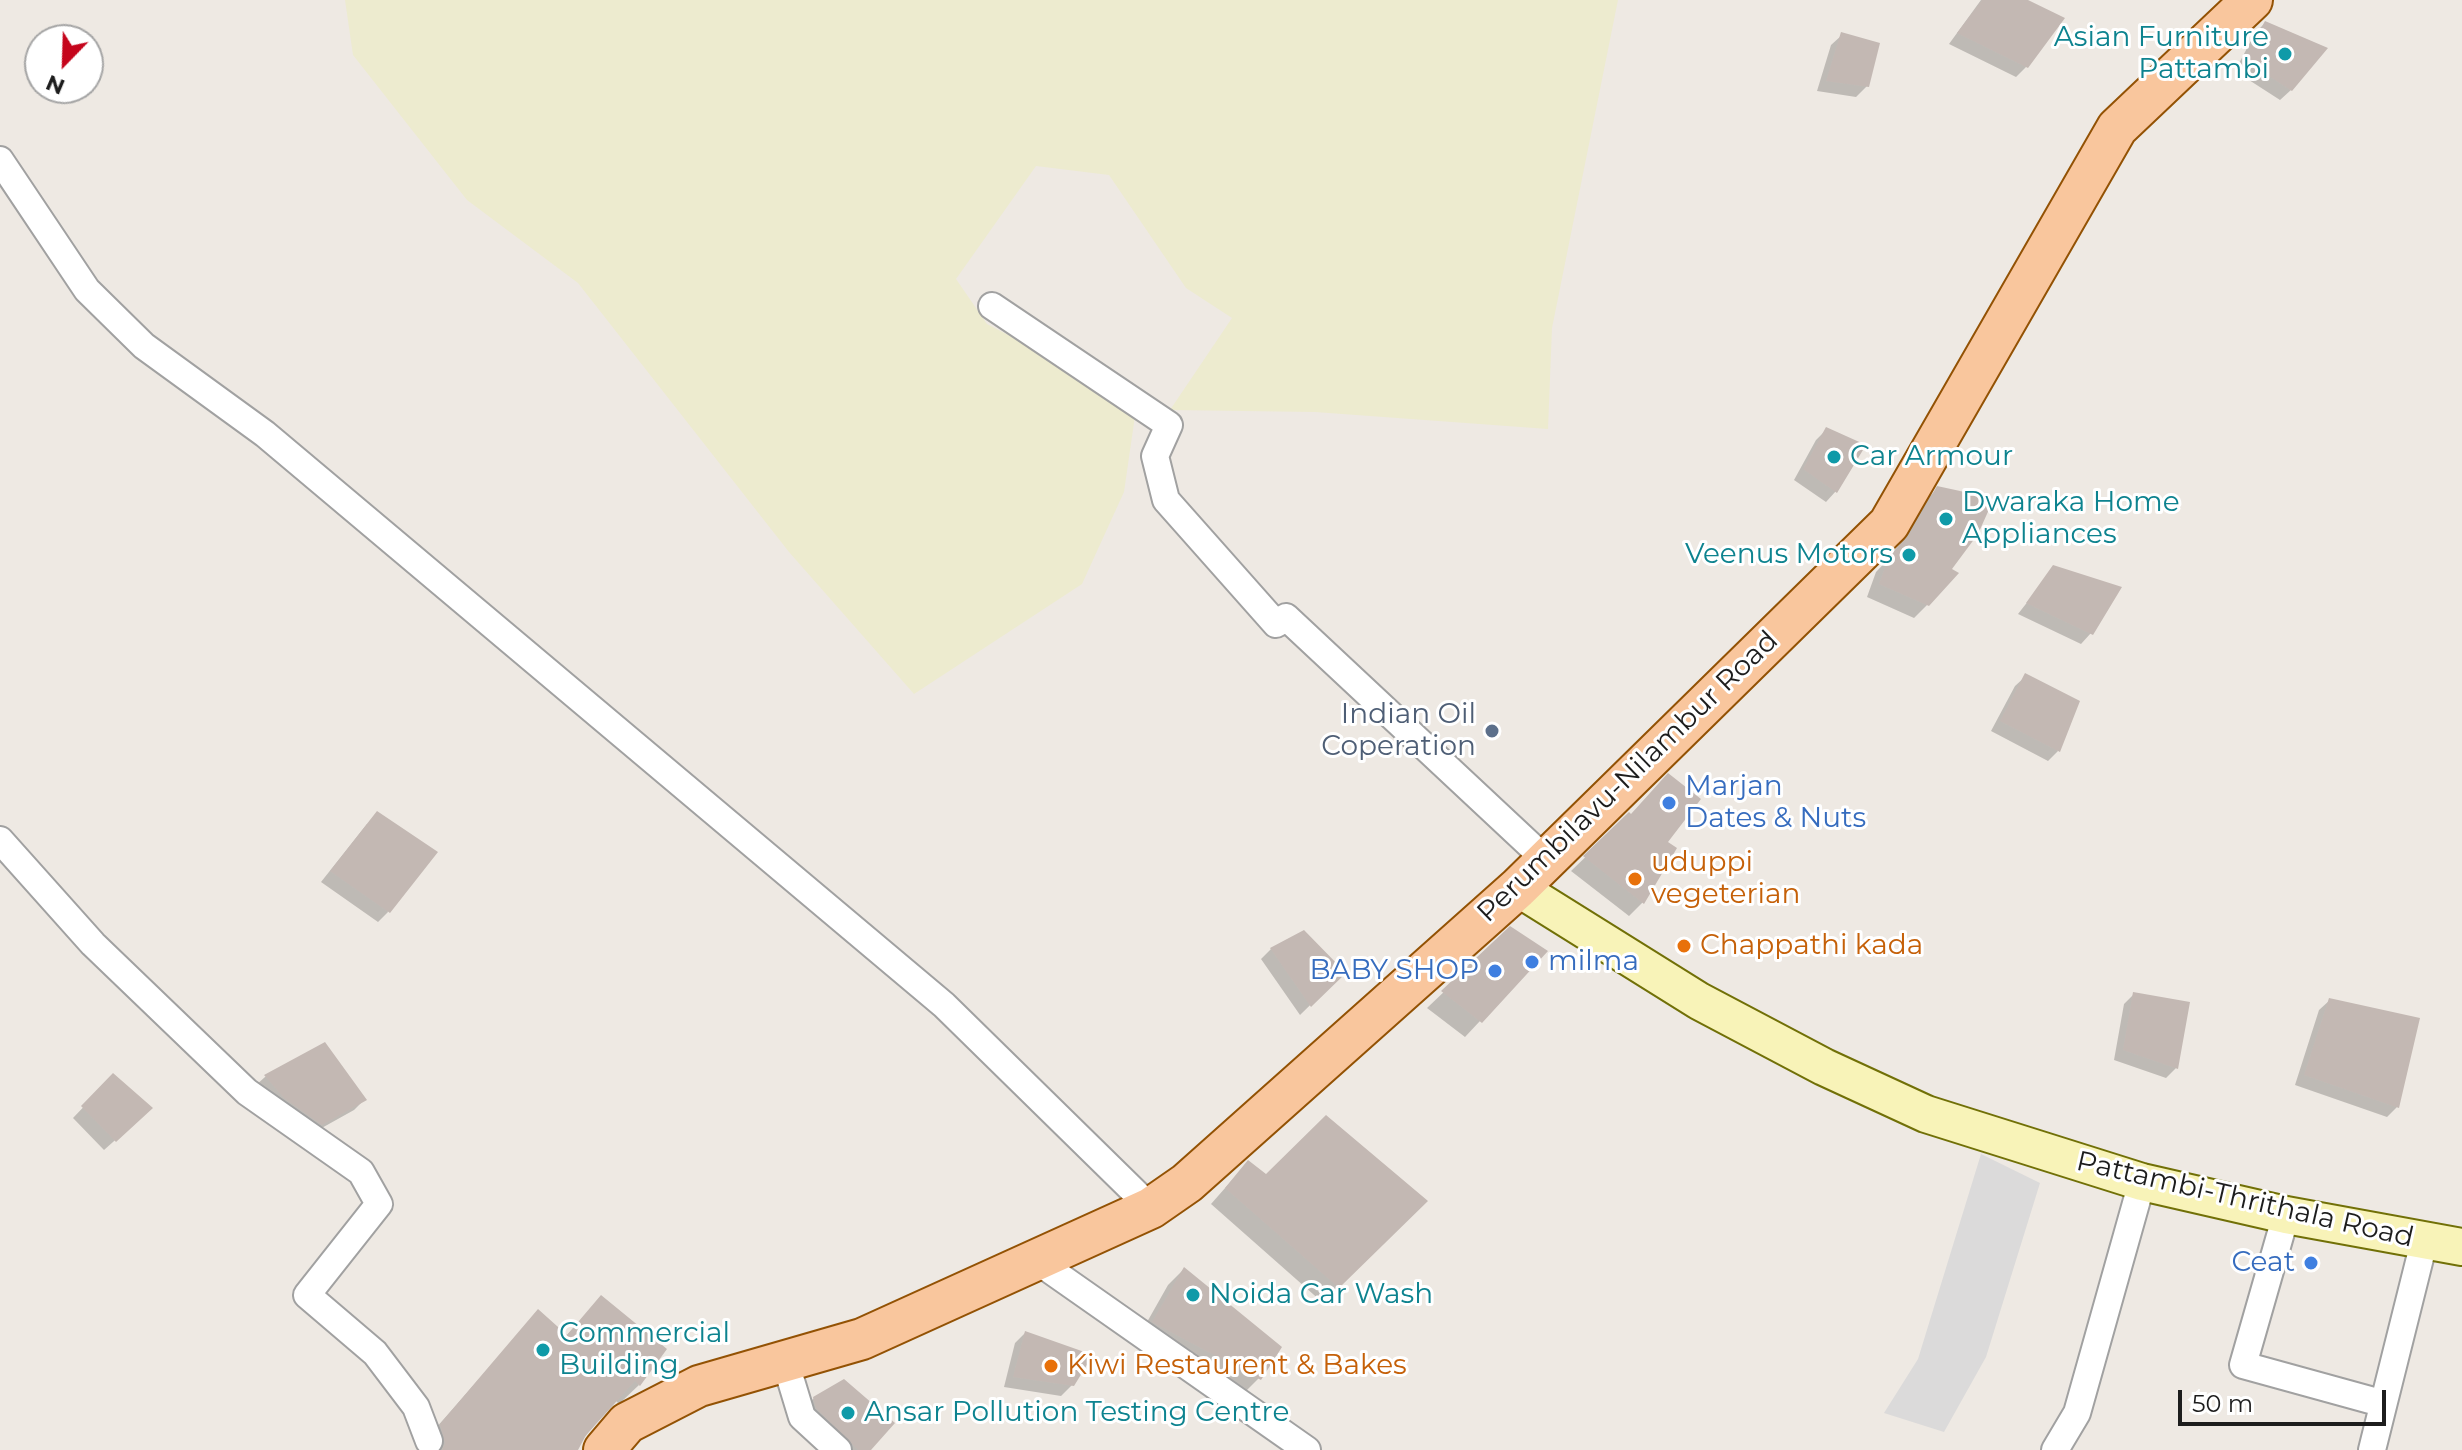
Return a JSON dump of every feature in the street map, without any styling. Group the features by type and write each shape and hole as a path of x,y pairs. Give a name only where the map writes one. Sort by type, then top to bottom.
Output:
{"main road":[{"name":"Perumbilavu-Nilambur Road","path":"604,1450 627,1423 699,1386 862,1339 1151,1208 1187,1183 1518,888 1889,524 2117,128 2252,0"},
{"name":"Pattambi-Thrithala Road","path":"1518,888 1699,1001 1824,1067 1926,1114 2142,1182 2286,1215 2462,1247"}],"street":[{"path":"0,160 87,290 144,346 265,434 944,1005 1151,1208"},
{"path":"992,306 1169,425 1155,456 1166,500 1276,624 1286,617 1546,860"},
{"path":"0,840 93,944 247,1092 361,1172 379,1204 307,1295 375,1353 416,1407 429,1441"},
{"path":"2055,1450 2077,1413 2142,1182"},
{"path":"2286,1215 2243,1365 2381,1403"},
{"path":"2372,1450 2381,1403 2424,1242"},
{"path":"1036,1260 1307,1450"},
{"path":"785,1361 802,1417 838,1450"}],"shaded area":[{"path":"345,0 1618,0 1552,328 1548,429 1315,412 1170,410 1232,318 1186,288 1109,175 1036,166 956,279 987,324 1137,402 1124,492 1082,584 914,694 789,552 578,283 467,200 353,55"},
{"path":"1981,1154 2040,1183 1986,1357 1944,1432 1884,1413 1918,1359"}],"building":[{"path":"1982,0 2028,0 2065,18 2028,68 1957,33"},
{"name":"Asian Furniture Pattambi","path":"2265,21 2328,48 2292,91 2244,60"},
{"path":"1841,32 1880,43 1869,87 1826,81"},
{"name":"Car Armour","path":"1826,427 1866,445 1837,493 1803,469"},
{"path":"1937,486 1974,494 1991,505 1978,534 1952,569 1959,573 1929,606 1879,584 1889,556 1909,535"},
{"path":"2053,565 2122,587 2093,635 2026,603"},
{"path":"2025,673 2080,701 2060,752 2000,721"},
{"name":"uduppi vegeterian","path":"1668,773 1701,799 1668,842 1677,848 1644,904 1583,856 1629,812 1631,814"},
{"path":"377,811 438,852 390,913 330,871"},
{"name":"BABY SHOP","path":"1510,926 1548,951 1482,1023 1441,991"},
{"path":"1304,930 1346,973 1311,1007 1270,948"},
{"path":"2133,992 2190,1002 2178,1069 2123,1050"},
{"path":"2329,998 2420,1018 2399,1108 2304,1075"},
{"path":"325,1042 367,1100 322,1125 284,1098 264,1075"},
{"path":"113,1073 153,1108 116,1142 81,1106"},
{"path":"1326,1115 1428,1201 1339,1288 1225,1188 1248,1160 1266,1174"},
{"name":"Noida Car Wash","path":"1184,1267 1282,1347 1261,1380 1152,1322"},
{"name":"Commercial Building","path":"601,1295 667,1349 640,1386 635,1381 586,1435 578,1450 442,1450 445,1443 440,1424 538,1309 567,1335"},
{"name":"Kiwi Restaurent & Bakes","path":"1025,1331 1093,1355 1074,1386 1013,1377"},
{"name":"Ansar Pollution Testing Centre","path":"844,1379 895,1423 871,1450 858,1450 816,1408 813,1397"}],"place":[{"name":"Asian Furniture Pattambi","path":"2285,54"},
{"name":"Car Armour","path":"1834,457"},
{"name":"Dwaraka Home Appliances","path":"1946,519"},
{"name":"Veenus Motors","path":"1909,555"},
{"name":"Indian Oil Coperation","path":"1492,731"},
{"name":"Marjan Dates & Nuts","path":"1669,803"},
{"name":"uduppi vegeterian","path":"1635,879"},
{"name":"Chappathi kada","path":"1684,946"},
{"name":"milma","path":"1532,962"},
{"name":"BABY SHOP","path":"1495,971"},
{"name":"Ceat","path":"2311,1263"},
{"name":"Noida Car Wash","path":"1193,1295"},
{"name":"Commercial Building","path":"543,1350"},
{"name":"Kiwi Restaurent & Bakes","path":"1051,1366"},
{"name":"Ansar Pollution Testing Centre","path":"848,1413"}]}
